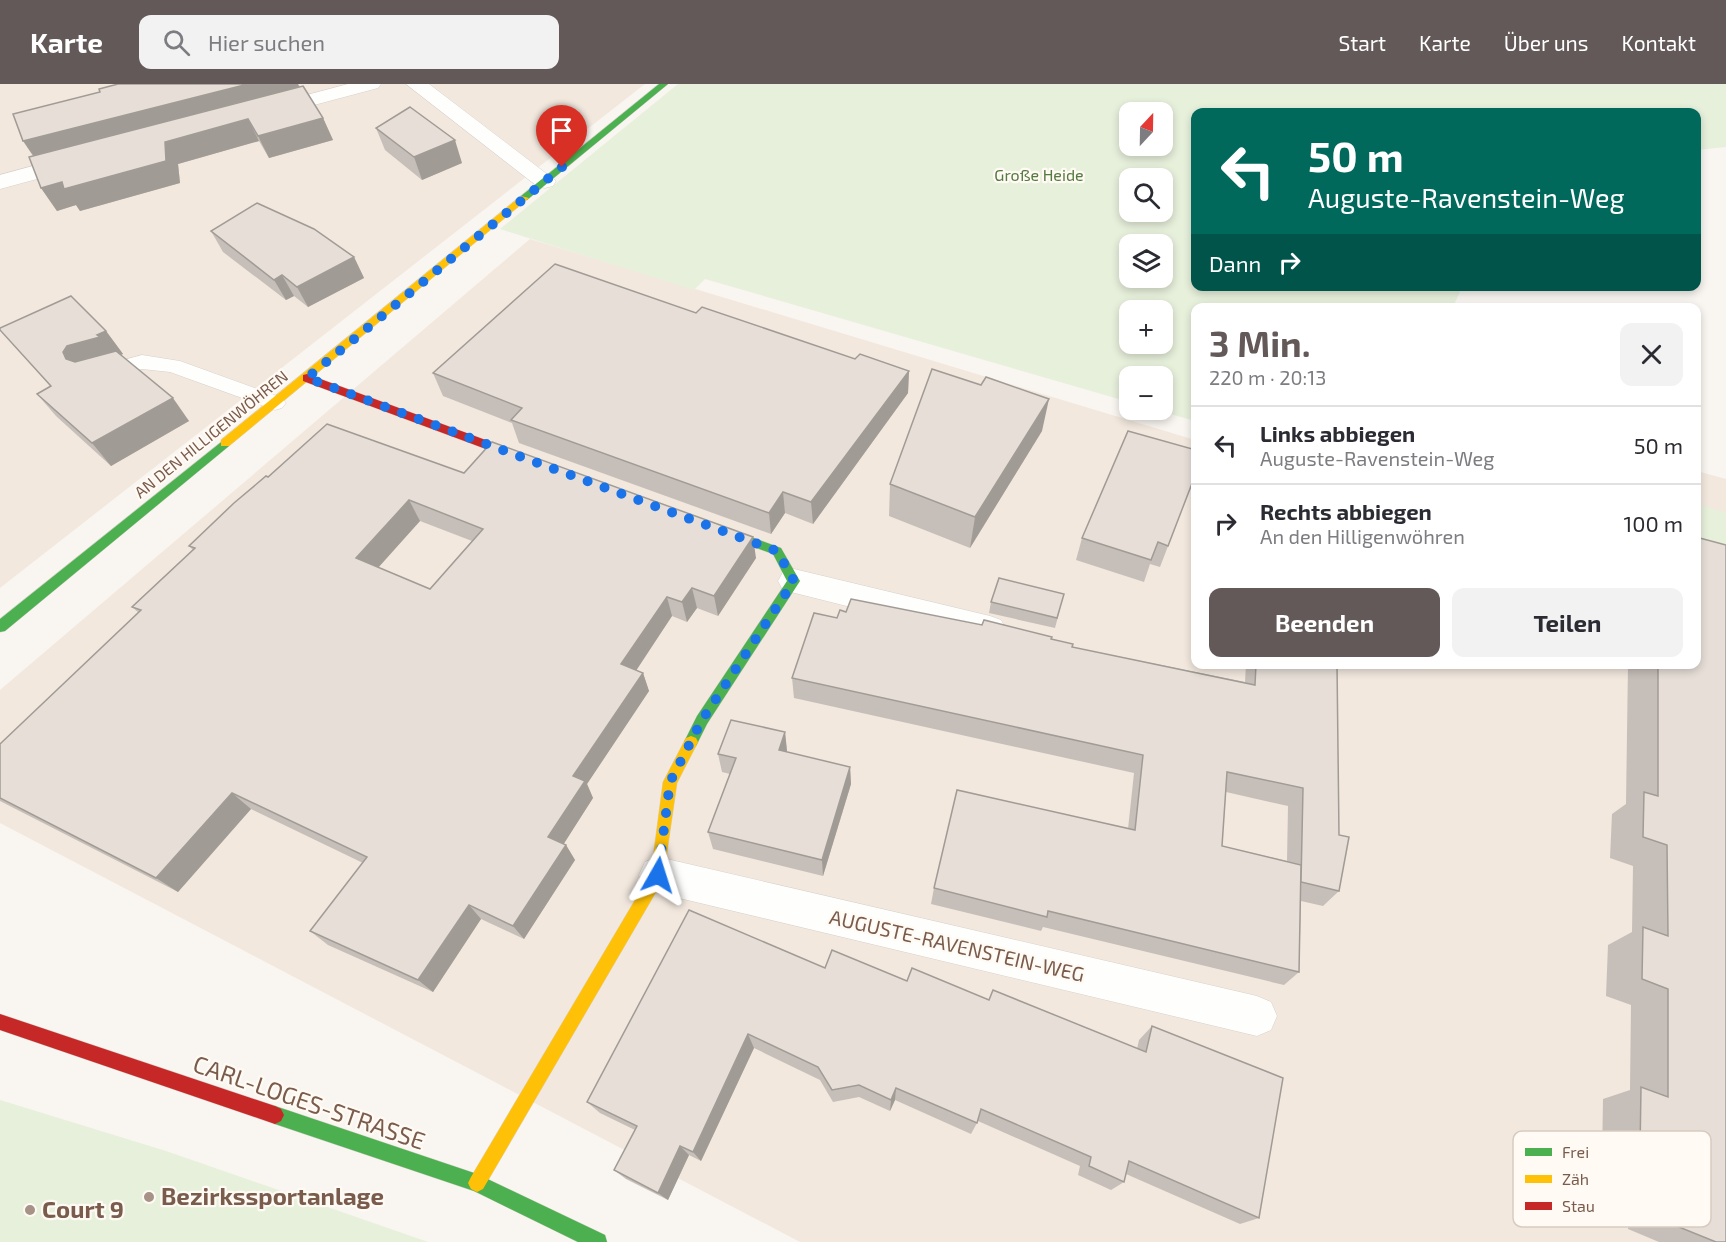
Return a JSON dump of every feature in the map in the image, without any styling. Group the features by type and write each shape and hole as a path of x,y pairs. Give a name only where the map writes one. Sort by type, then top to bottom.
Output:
{"street":[{"path":"244,118 371,84"},
{"path":"416,84 545,181"},
{"name":"AN DEN HILLIGENWÖHREN","path":"0,627 664,84"},
{"path":"0,182 93,157"},
{"path":"307,378 544,466"},
{"path":"699,523 777,551 794,581 1017,635"},
{"path":"477,1183 658,875 670,782 702,720 794,581"},
{"name":"AUGUSTE-RAVENSTEIN-WEG","path":"658,875 1257,1016"},
{"name":"CARL-LOGES-STRASSE","path":"0,1022 477,1183 598,1242"}],"lane":[{"path":"93,376 142,362 173,366 275,403"}],"shaded area":[{"path":"0,84 645,84 0,588"},
{"path":"530,239 1119,417 1119,420 1129,420 1191,439 1191,669 1701,669 1701,472 1726,479 1726,1242 800,1242 0,823 0,690"}],"green space":[{"name":"Große Heide","path":"678,84 1726,84 1726,147 1701,150 1701,108 1191,108 1191,291 1460,291 1455,303 1191,303 1191,420 1173,415 1173,366 1119,366 1119,399 705,279 694,290 500,229"},
{"path":"1701,505 1726,513 1726,566 1701,558"},
{"name":"Bezirkssportanlage","path":"0,1100 166,1151 428,1242 0,1242"}],"building":[{"path":"118,84 248,84 23,141 13,114 100,92 99,89"},
{"path":"303,86 323,118 258,136 248,119 165,142 166,161 64,189 62,182 41,188 29,157"},
{"path":"410,107 455,140 414,157 376,128"},
{"path":"257,203 314,229 354,257 297,287 282,275 274,280 211,231"},
{"path":"555,264 696,313 702,307 855,359 860,354 909,371 811,502 783,492 769,513 511,420 522,408 433,373"},
{"path":"71,296 106,331 97,335 100,337 67,346 63,352 66,359 75,362 116,351 173,398 92,443 37,394 51,386 0,330 0,328"},
{"path":"932,369 981,385 986,377 1049,399 975,517 890,484"},
{"path":"327,424 464,473 492,442 753,537 714,596 692,588 682,602 667,597 621,664 643,673 573,776 585,781 548,837 566,845 513,926 469,905 418,980 310,931 367,857 232,793 156,878 0,798 0,744 141,610 132,607 195,548 189,546 234,503 266,476 268,477","holes":["409,500 483,529 430,589 356,558"]},
{"path":"1128,431 1191,449 1191,486 1168,546 1158,542 1151,560 1082,538"},
{"path":"1701,538 1726,545 1726,1242 1716,1242 1679,1227 1711,1227 1711,1131 1640,1131 1641,1087 1668,1097 1668,989 1642,979 1643,927 1668,936 1667,845 1643,837 1644,792 1658,796 1658,669 1701,669"},
{"path":"999,578 1064,594 1057,618 991,602"},
{"path":"851,599 982,625 984,620 1052,637 1051,639 1073,644 1072,647 1255,685 1256,669 1337,669 1339,835 1349,837 1339,891 1301,882 1303,788 1227,772 1222,846 1301,865 1299,972 1048,911 1047,917 934,888 957,790 1135,830 1143,755 792,678 814,613 837,618 840,610 846,612"},
{"path":"731,720 785,732 779,750 850,767 822,860 708,832 736,758 718,754"},
{"path":"689,910 825,968 832,950 907,981 912,968 989,1000 993,990 1146,1052 1152,1026 1283,1078 1259,1218 1129,1161 1124,1182 1089,1166 1091,1157 981,1109 977,1123 896,1088 891,1100 859,1085 832,1090 818,1067 748,1034 693,1152 680,1146 658,1193 614,1170 637,1126 587,1102"}],"traffic: fast":[{"path":"524,198 664,84"},
{"path":"0,627 225,443"},
{"path":"691,742 702,720 794,581 777,551 711,527"},
{"path":"275,1115 477,1183 598,1242"}],"traffic: slow":[{"path":"225,443 524,198"},
{"path":"477,1183 658,875 670,782 691,742"}],"traffic: jam":[{"path":"307,378 530,461"},
{"path":"0,1022 275,1115"}],"place":[{"name":"Bezirkssportanlage","path":"149,1197"},
{"name":"Court 9","path":"30,1210"}],"route":[{"path":"562,167 307,378 777,551 794,581 702,720 670,782 658,875"}]}
